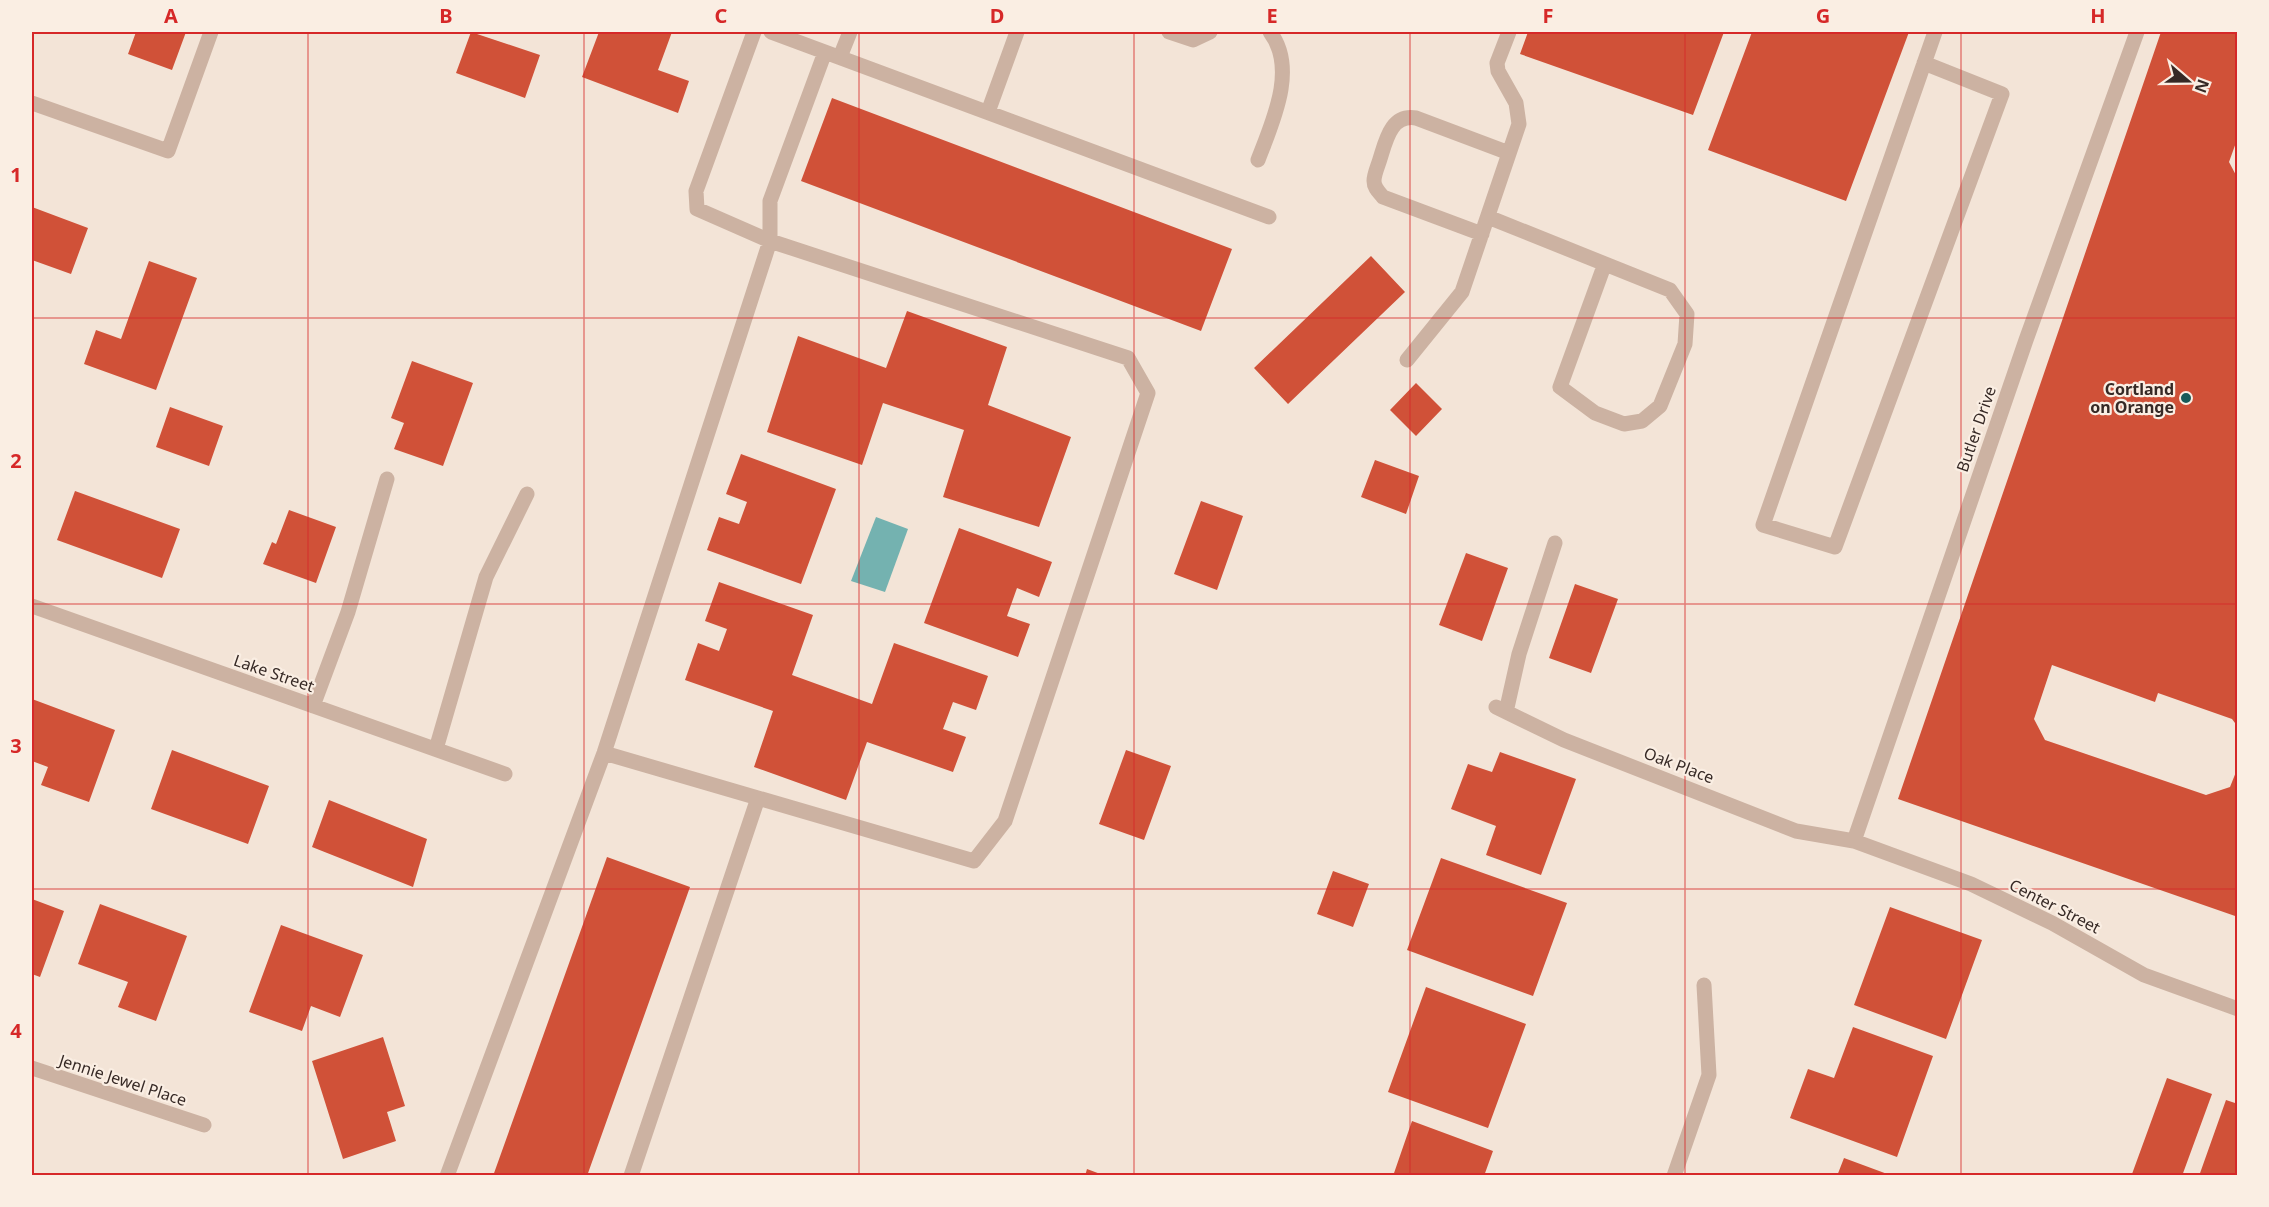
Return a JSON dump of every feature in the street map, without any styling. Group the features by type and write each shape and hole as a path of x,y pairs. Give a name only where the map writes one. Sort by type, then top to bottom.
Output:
{"street":[{"path":"32,103 168,151 211,32"},
{"path":"604,753 974,861 1005,821 1148,393 1128,358 770,241 697,209 696,191 754,32"},
{"path":"771,32 1269,218"},
{"path":"447,1176 604,753 770,241 770,201 833,55 850,32"},
{"path":"988,112 1017,32"},
{"path":"1169,32 1193,40 1210,32"},
{"path":"1258,160 1279,101 1281,62 1270,32"},
{"path":"1407,360 1462,292 1519,124 1516,103 1498,71 1497,63 1509,32"},
{"path":"1924,63 2002,94 1835,547 1763,525 1924,63 1935,32"},
{"name":"Butler Drive","path":"1854,841 2022,351 2138,32"},
{"path":"1482,234 1383,197 1375,188 1374,180 1388,134 1397,121 1406,117 1416,118 1509,153"},
{"path":"1488,217 1604,266 1670,290 1687,314 1685,344 1660,406 1642,421 1624,424 1595,413 1560,387 1604,266"},
{"path":"313,706 348,612 387,479"},
{"path":"436,749 486,577 527,494"},
{"name":"Oak Place","path":"1555,543 1501,710 1564,740 1796,831 1854,841"},
{"name":"Lake Street","path":"32,606 505,774"},
{"path":"631,1176 758,798"},
{"name":"Center Street","path":"1854,841 1971,884 2052,923 2144,975 2238,1009"},
{"path":"1674,1176 1709,1075 1704,985"},
{"name":"Jennie Jewel Place","path":"32,1068 204,1125"}],"water":[{"path":"876,517 908,529 885,592 851,581"}],"building":[{"path":"136,32 186,32 172,70 128,54"},
{"path":"471,32 540,55 525,98 456,73"},
{"path":"599,32 672,32 658,70 689,81 678,113 582,77"},
{"path":"1528,32 1724,32 1693,115 1520,54"},
{"path":"1752,32 1909,32 1846,201 1708,150"},
{"name":"Cortland on Orange","path":"2161,32 2238,32 2238,137 2229,162 2238,179 2238,727 2232,719 2158,693 2155,702 2052,665 2034,719 2045,740 2206,795 2230,787 2238,767 2238,917 1898,799"},
{"path":"832,98 1232,249 1201,331 801,181"},
{"path":"32,207 88,228 71,274 32,260"},
{"path":"1371,256 1405,292 1288,404 1254,368"},
{"path":"149,261 197,278 156,390 84,364 96,330 121,339"},
{"path":"907,311 1007,347 988,405 1071,437 1039,527 943,497 964,430 883,403 862,465 767,432 798,336 886,368"},
{"path":"412,361 473,383 443,466 394,449 404,423 391,418"},
{"path":"1416,383 1442,409 1416,436 1390,410"},
{"path":"170,407 223,426 209,466 156,447"},
{"path":"741,454 836,489 801,584 707,550 719,517 739,524 747,502 726,494"},
{"path":"1375,460 1419,476 1406,514 1361,497"},
{"path":"75,491 180,529 162,578 57,540"},
{"path":"1201,501 1243,516 1217,590 1174,574"},
{"path":"289,510 336,527 316,583 263,564 272,542 276,544"},
{"path":"959,528 1052,562 1039,597 1017,588 1007,616 1030,624 1018,657 924,623"},
{"path":"1466,553 1508,568 1482,641 1439,625"},
{"path":"719,582 813,615 792,675 872,704 894,643 988,676 976,710 953,702 943,729 966,737 953,772 867,742 846,800 754,767 773,711 685,680 698,643 719,651 727,629 705,621"},
{"path":"1575,584 1618,599 1591,673 1549,658"},
{"path":"32,699 115,730 89,802 41,785 48,767 32,761"},
{"path":"172,750 269,786 248,844 151,809"},
{"path":"1126,750 1171,766 1144,840 1099,824"},
{"path":"1500,752 1576,779 1541,875 1486,855 1496,826 1451,809 1468,764 1492,772"},
{"path":"329,800 427,839 413,887 312,847"},
{"path":"607,857 690,887 587,1176 493,1176"},
{"path":"1441,858 1567,903 1533,996 1407,950"},
{"path":"1333,871 1369,884 1353,927 1317,914"},
{"path":"32,899 64,911 40,977 32,974"},
{"path":"100,904 187,936 156,1021 118,1007 128,982 78,964"},
{"path":"1890,907 1982,940 1946,1039 1854,1005"},
{"path":"281,925 363,955 340,1017 311,1006 302,1031 249,1012"},
{"path":"1426,987 1526,1024 1488,1128 1388,1092"},
{"path":"1853,1027 1933,1056 1897,1157 1790,1118 1808,1069 1834,1078"},
{"path":"383,1037 405,1106 387,1112 396,1141 343,1159 312,1061"},
{"path":"2167,1078 2212,1094 2182,1176 2137,1176 2132,1174"},
{"path":"2226,1100 2238,1104 2238,1176 2199,1176"},
{"path":"1412,1121 1493,1151 1484,1176 1393,1176"},
{"path":"1844,1158 1890,1175 1890,1176 1837,1176"},
{"path":"1087,1169 1103,1175 1103,1176 1085,1176"}],"place":[{"name":"Cortland on Orange","path":"2186,398"}]}
